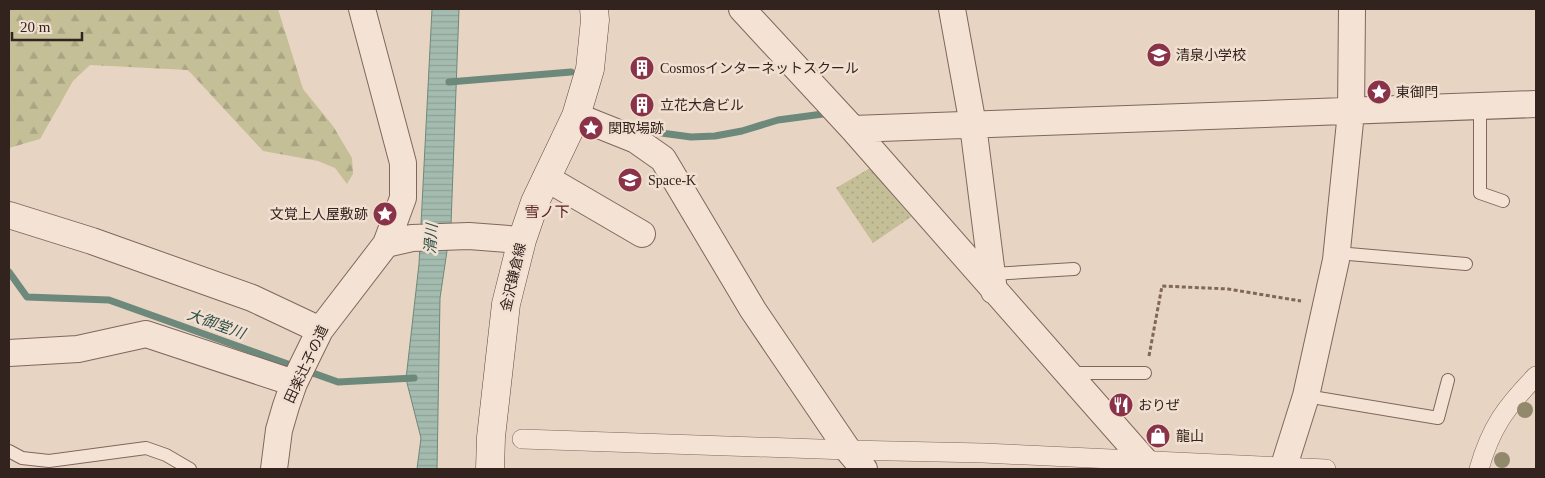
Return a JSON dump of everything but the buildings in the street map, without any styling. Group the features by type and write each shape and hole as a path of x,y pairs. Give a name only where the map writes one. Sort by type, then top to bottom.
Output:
{"main road":[{"name":"金沢鎌倉線","path":"490,469 491,437 506,304 522,240 546,178 576,116 590,69 595,20 594,9"}],"street":[{"name":"田楽辻子の道","path":"274,469 279,430 294,383 320,330 386,244 402,198 403,164 362,9"},
{"path":"742,9 993,282 1067,373 1149,465"},
{"path":"952,9 973,125 993,282"},
{"path":"1284,468 1306,396 1337,253 1351,112 1352,9"},
{"path":"853,129 1536,104"},
{"path":"576,116 636,140 663,159 753,310 856,460"},
{"path":"546,178 642,234"},
{"path":"9,215 92,241 252,298 320,330"},
{"path":"386,244 412,238 469,236 522,240"},
{"path":"9,353 78,349 146,334 294,383"},
{"path":"1479,469 1486,446 1497,424 1512,400 1536,376"},
{"path":"522,440 856,460 983,452 1149,465 1326,469"}],"lane":[{"path":"1480,106 1480,193 1503,201"},
{"path":"1337,253 1466,264"},
{"path":"993,282 1074,269"},
{"path":"9,340 33,340 43,351"},
{"path":"1067,373 1145,373"},
{"path":"1306,396 1438,418 1448,380"},
{"path":"9,451 22,458 49,461 146,448 166,455 190,469"}],"path":[{"path":"1145,373 1155,330 1162,286 1228,289 1327,305"}],"green space":[{"path":"9,9 278,9 303,89 333,126 352,158 353,174 347,184 335,168 318,161 263,151 188,70 90,65 73,81 40,139 9,148"},
{"path":"870,168 911,217 873,243 836,188"}],"water":[{"name":"滑川","path":"432,9 459,9 451,224 440,298 437,469 417,469 421,438 406,379 419,264"}],"waterway":[{"path":"449,82 571,72"},
{"path":"639,130 691,137 715,136 742,131 778,120 823,114"},
{"name":"大御堂川","path":"9,272 27,297 109,300 338,382 414,378"}],"place":[{"name":"清泉小学校","path":"1159,55"},
{"name":"Cosmosインターネットスクール","path":"642,68"},
{"name":"東御門","path":"1379,92"},
{"name":"立花大倉ビル","path":"642,105"},
{"name":"関取場跡","path":"591,128"},
{"name":"Space-K","path":"630,180"},
{"name":"文覚上人屋敷跡","path":"385,214"},
{"name":"おりぜ","path":"1121,405"},
{"name":"龍山","path":"1158,436"}],"district":[{"name":"雪ノ下","path":"547,212"}]}
